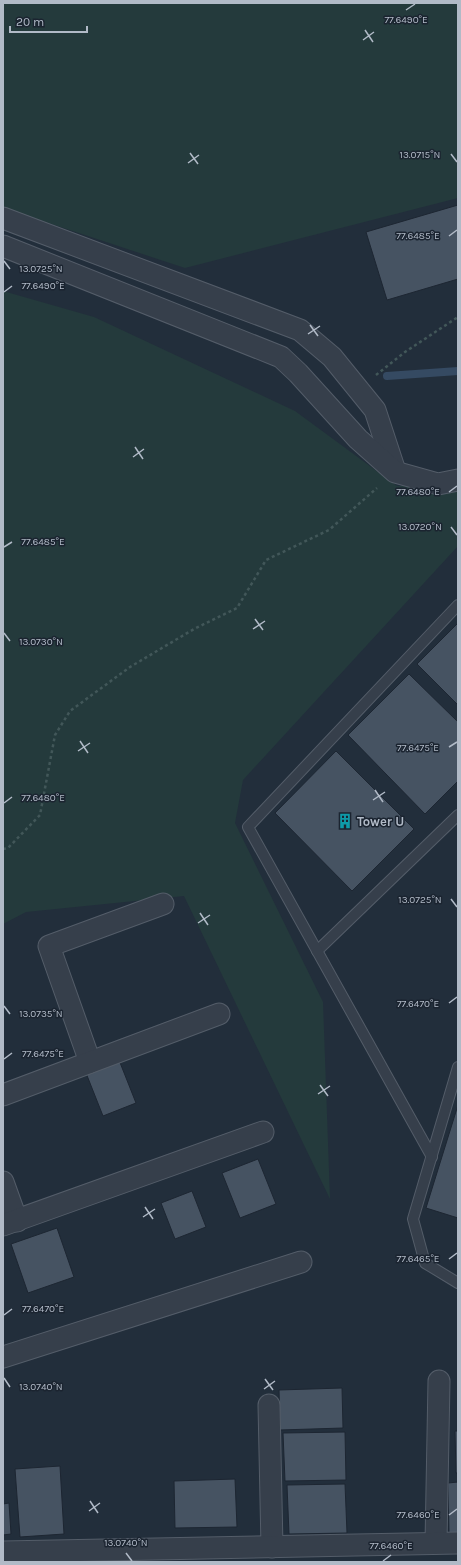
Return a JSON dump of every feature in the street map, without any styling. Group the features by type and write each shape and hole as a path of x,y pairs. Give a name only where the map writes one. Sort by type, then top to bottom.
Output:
{"street":[{"path":"3,218 300,330 332,357 375,410 395,472"},
{"path":"3,246 281,357 298,373 358,439 395,472 438,484 458,480"},
{"path":"90,1062 48,946 163,904"},
{"path":"3,1096 220,1014"},
{"path":"3,1182 10,1222 263,1132"},
{"path":"3,1357 301,1262"},
{"path":"436,1543 439,1381"},
{"path":"269,1405 272,1547"},
{"path":"3,1552 136,1556 272,1547 458,1543"}],"lane":[{"path":"432,1157 248,827 458,605"},
{"path":"317,951 458,814"},
{"path":"458,1067 413,1219 425,1262 458,1283"}],"path":[{"path":"358,390 405,352 458,317"},
{"path":"3,849 8,848 40,815 55,735 70,711 130,667 194,629 236,608 266,560 329,530 395,472"}],"green space":[{"path":"3,3 458,3 458,198 185,268 3,208"},
{"path":"3,291 94,317 295,411 397,486 438,484 458,480 458,546 243,780 235,823 323,1002 330,1199 184,896 26,912 3,924"}],"building":[{"path":"458,205 458,279 387,300 366,232"},
{"path":"458,623 458,705 417,664"},
{"path":"409,674 458,722 458,781 425,814 348,735"},
{"name":"Tower U","path":"336,751 414,829 352,891 275,813"},
{"path":"119,1060 136,1103 103,1116 86,1073"},
{"path":"458,1105 458,1218 426,1208"},
{"path":"258,1159 276,1204 240,1218 222,1173"},
{"path":"192,1191 206,1227 175,1239 161,1203"},
{"path":"57,1228 74,1277 28,1293 11,1244"},
{"path":"342,1388 343,1428 280,1430 279,1390"},
{"path":"455,1431 458,1431 458,1473 456,1473"},
{"path":"345,1432 346,1480 285,1481 283,1433"},
{"path":"60,1466 64,1534 20,1537 15,1469"},
{"path":"235,1479 237,1527 175,1528 174,1481"},
{"path":"458,1482 458,1533 449,1534 448,1483"},
{"path":"345,1484 347,1533 289,1534 287,1485"},
{"path":"9,1503 11,1534 3,1535 3,1504"}],"waterway":[{"path":"387,376 458,371"}],"place":[{"name":"Tower U","path":"345,821"}]}
